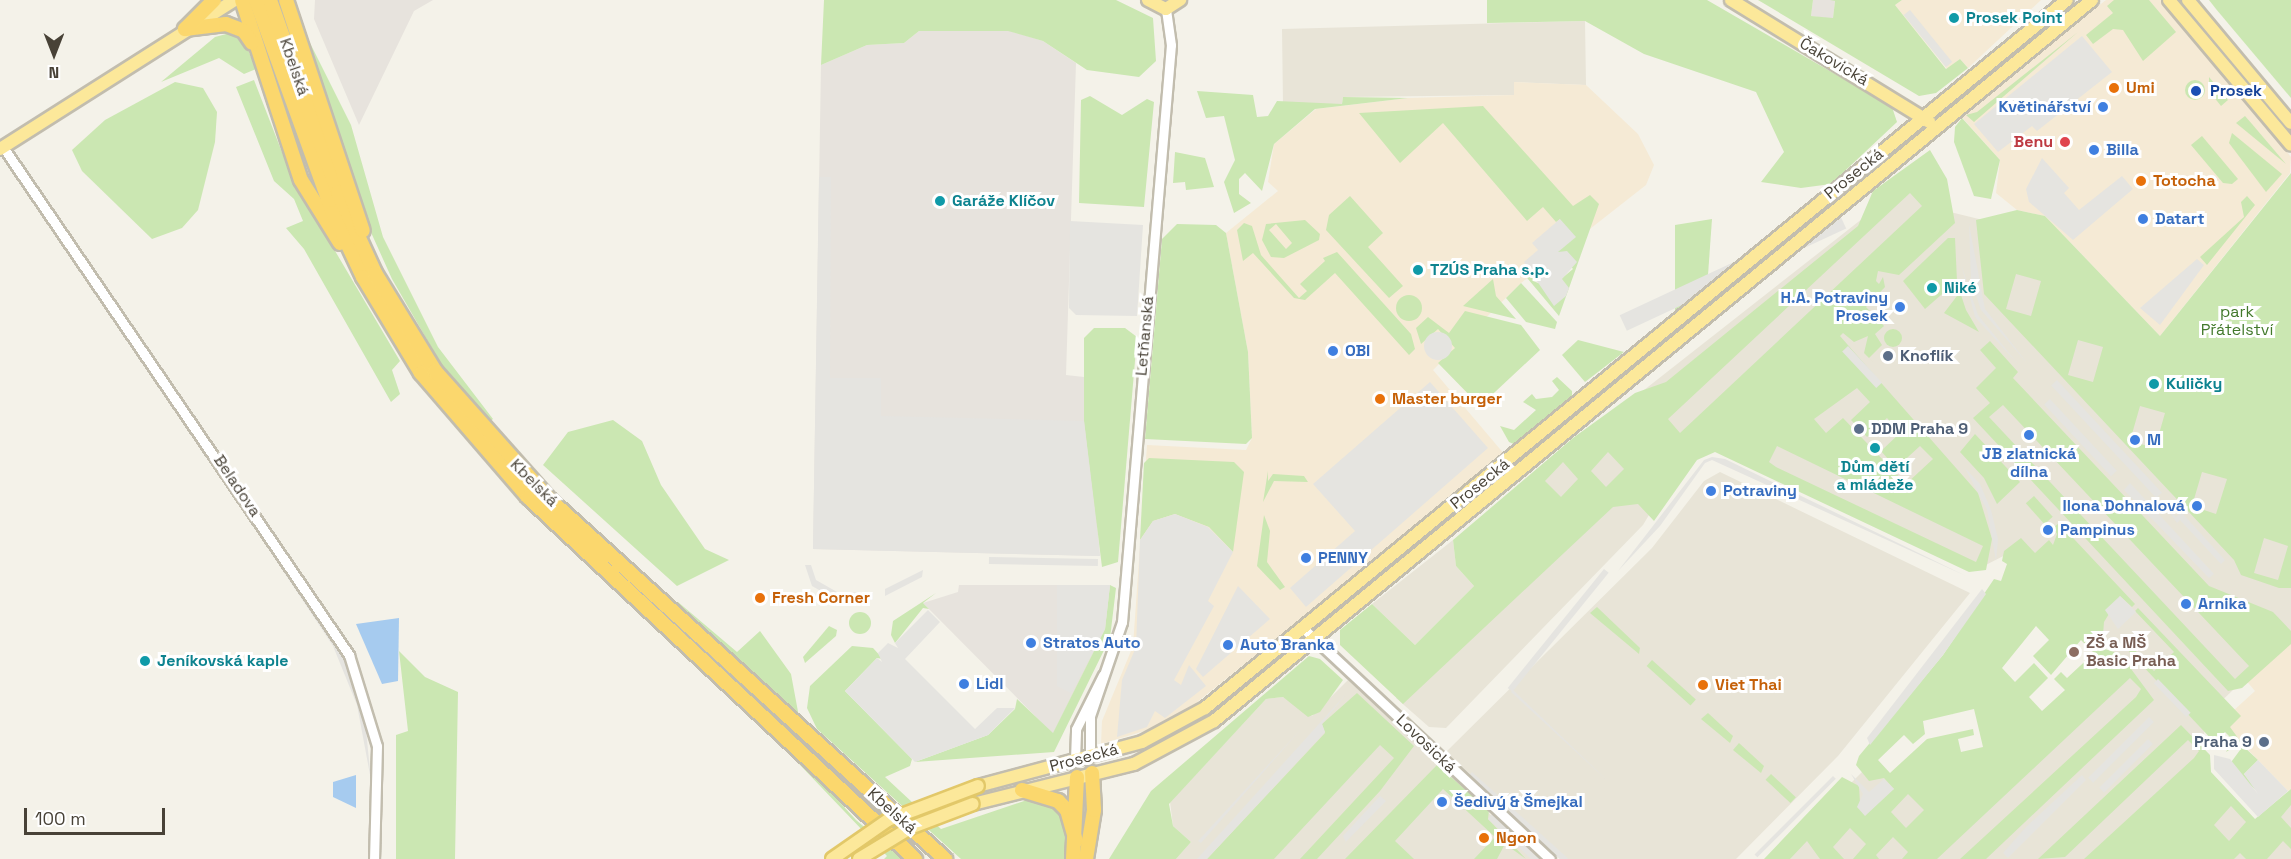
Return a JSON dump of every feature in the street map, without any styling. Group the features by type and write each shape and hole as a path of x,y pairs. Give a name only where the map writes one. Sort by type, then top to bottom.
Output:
{"highway":[{"path":"185,29 214,0"},
{"path":"242,0 304,186 369,275"},
{"name":"Kbelská","path":"256,0 320,181 421,373 509,478 915,859"},
{"name":"Kbelská","path":"270,0 369,275 435,370 548,498 945,859"},
{"path":"286,0 309,61 369,275"},
{"path":"298,0 309,61"},
{"path":"185,29 218,24 240,28 264,70"},
{"path":"1086,859 1094,810 1092,773"},
{"path":"1073,859 1076,841 1077,777"},
{"path":"1022,790 1058,801 1067,810 1076,841"}],"main road":[{"path":"1,148 234,0"},
{"path":"1148,0 1166,9 1180,0"},
{"name":"Čakovická","path":"1731,0 1925,117 1934,128"},
{"name":"Prosecká","path":"832,859 897,816 978,786 1090,756 1180,724 1303,628 2067,0"},
{"name":"Prosecká","path":"859,859 910,828 973,804 1134,764 1190,738 2092,0"},
{"path":"2169,0 2291,145"},
{"path":"2188,0 2291,123"},
{"path":"1090,756 1092,773"},
{"path":"1075,760 1077,777"}],"street":[{"name":"Letňanská","path":"1090,756 1090,716 1111,663 1127,573 1171,45 1166,9"},
{"name":"Beladova","path":"1,148 349,655 377,746 374,859"},
{"name":"Lovosická","path":"1303,628 1550,859"},
{"name":"Letňanská","path":"1075,760 1082,712 1111,663"}],"shaded area":[{"path":"315,0 433,0 414,11 359,125 314,19"},
{"path":"1813,0 1835,0 1833,19 1811,16"},
{"name":"Prosek Point","path":"1902,0 2041,0 1968,68 1960,59 1947,69 1895,5"},
{"path":"2106,0 2164,0 2291,157 2290,173 2160,336 2045,216 2017,210 1996,193 2000,160 1959,114"},
{"path":"1910,10 1952,62 1946,67 1904,15"},
{"path":"1585,21 1586,85 1515,82 1514,95 1343,97 1342,104 1283,105 1282,29"},
{"path":"919,31 1010,31 1043,41 1076,63 1066,375 1084,377 1100,556 813,549 821,65 867,45 904,43"},
{"path":"2082,36 2112,72 2037,131 2032,126 1998,152 1974,124"},
{"path":"1514,82 1586,85 1638,134 1654,165 1646,185 1521,283 1433,370 1505,455 1171,723 1101,744 1102,721 1133,646 1147,445 1246,450 1252,438 1248,352 1226,233 1278,191 1268,182 1274,144 1316,109 1408,98 1514,95"},
{"path":"2042,158 2069,188 2064,193 2079,210 2122,176 2133,189 2073,240 2029,202 2026,189"},
{"path":"819,177 831,177 830,378 881,378 881,416 1084,421 1100,556 813,549"},
{"path":"1909,182 1938,209 2048,236 2291,493 2291,634 2206,716 2202,754 2093,859 1775,859 1871,763 1884,777 1928,766 1967,814 2116,655 2015,550 1978,569 1720,448 1686,453 1643,525 1446,728 1429,727 1396,698 1578,528 1532,478"},
{"path":"1839,213 1846,228 1627,331 1620,315"},
{"path":"1560,219 1576,237 1558,252 1567,251 1577,262 1562,279 1569,288 1566,296 1554,306 1524,262 1538,250 1532,243"},
{"path":"1070,221 1143,225 1137,316 1076,315 1069,308"},
{"path":"1969,224 1985,309 2028,364 1981,310 1971,280"},
{"path":"2197,259 2204,265 2160,325 2140,308"},
{"path":"1961,264 1978,315 2018,364 1975,317"},
{"path":"103,300 340,649 364,710 371,780 357,705 333,646"},
{"path":"1438,332 1448,336 1452,346 1448,356 1438,360 1428,356 1424,346 1428,336"},
{"path":"1848,346 1882,383 1876,388 1842,351"},
{"path":"2057,380 2162,493 2156,498 2051,385"},
{"path":"1430,382 1488,448 1306,607 1290,588 1355,531 1313,484"},
{"path":"2050,399 2117,471 2111,476 2044,404"},
{"path":"1712,457 1725,459 1966,576 1712,460 1705,463 1660,526 1618,571 1704,460"},
{"path":"1965,468 1980,484 1991,510 1998,539 1996,561 1987,510"},
{"path":"1720,472 1970,593 1838,756 1736,859 1562,859 1446,752 1652,548 1704,481"},
{"path":"2130,483 2214,574 2209,578 2124,490"},
{"path":"2165,505 2176,517 2181,512 2225,560 2221,564 2180,520 2177,523"},
{"path":"1175,514 1208,527 1233,552 1208,601 1214,606 1174,680 1181,685 1189,665 1206,686 1165,718 1155,711 1147,727 1117,737 1122,680 1136,647 1140,540 1153,521"},
{"path":"1453,540 1456,566 1474,586 1415,645 1372,604"},
{"path":"989,557 1098,559 1098,566 989,564"},
{"path":"805,565 811,565 816,580 837,592 873,593 873,600 835,599 812,586"},
{"path":"1604,569 1609,573 1512,692 1508,688"},
{"path":"923,570 922,577 885,596 885,589"},
{"path":"959,585 1110,585 1105,629 1053,734 923,603 958,592"},
{"path":"1057,585 1110,585 1105,629 1071,693 1057,686"},
{"name":"Auto Branka","path":"1238,586 1270,619 1203,677 1196,669"},
{"path":"1982,589 1986,594 1943,655 1870,745 1867,738"},
{"path":"2120,596 2136,612 2118,629 2105,610"},
{"path":"928,610 940,622 905,659 975,729 997,708 1015,708 988,735 915,762 845,691 877,658 882,662 878,653 888,643 898,648 895,643"},
{"path":"2291,634 2291,789 2288,791 2221,722 2255,691 2244,678"},
{"path":"2158,679 2191,713 2186,717 2154,683"},
{"path":"1348,680 1536,859 1176,859 1191,842 1173,826 1170,802 1266,699 1283,697 1312,716"},
{"path":"1513,690 1610,783 1511,692"},
{"path":"1346,694 1322,724 1325,732 1207,859 1197,859"},
{"path":"2149,717 2154,722 2093,783 2088,778"},
{"path":"1302,728 1201,843 1198,841"},
{"path":"2148,739 2153,744 2104,793 2099,788"},
{"path":"2214,755 2230,759 2258,794 2244,774 2258,760 2288,791 2258,817 2214,769"},
{"path":"1472,772 1568,858 1560,859 1468,776"},
{"path":"1851,774 1869,792 1884,779 1894,789 1865,816 1857,807 1863,794"},
{"path":"2082,775 2086,780 2008,858 2003,853 2026,827"},
{"path":"1833,776 1836,779 1757,857 1755,854"},
{"path":"2217,782 2256,823 2291,792 2291,859 2206,859"},
{"path":"1380,796 1386,801 1346,842 1343,836"},
{"path":"1492,814 1541,859 1531,859 1488,819"}],"green space":[{"path":"824,0 1116,0 1153,18 1156,61 1139,77 1087,70 1043,41 1008,31 919,31 904,43 867,45 821,65"},
{"path":"1487,0 1707,0 1892,107 1897,122 1831,184 1801,188 1761,182 1784,152 1756,92 1644,54 1585,21 1487,23"},
{"path":"1758,0 1813,0 1811,16 1833,18 1835,1 1830,0 1902,0 1895,5 1946,69 1960,59 1968,68 1936,93 1919,96"},
{"path":"2114,0 2149,0 2176,32 2143,61 2123,30 2113,29 2093,44 2086,35 2113,13 2107,6"},
{"path":"2209,0 2291,0 2291,98 2216,9"},
{"path":"2078,32 1974,122 1966,115 1977,112"},
{"path":"230,33 246,45 256,69 244,74 219,58 161,82 215,37"},
{"path":"308,39 351,125 383,237 438,347 493,419 489,422 441,364 392,279 369,228"},
{"path":"2209,77 2228,100 2221,106 2209,91"},
{"path":"254,80 292,178 400,361 392,370 400,394 391,402 304,249 286,228 303,221 294,199 274,181 236,87"},
{"path":"2191,80 2199,80 2205,86 2205,94 2199,100 2191,100 2185,94 2185,86"},
{"path":"175,82 203,88 217,112 215,142 198,210 182,228 152,239 82,171 72,150 105,120"},
{"path":"1197,91 1253,95 1257,117 1268,116 1277,101 1342,104 1343,97 1408,98 1315,109 1274,144 1262,191 1245,173 1239,179 1239,194 1251,203 1234,213 1224,182 1235,160 1224,116 1206,118"},
{"path":"1090,96 1122,115 1147,99 1154,102 1144,207 1079,203 1081,100"},
{"path":"1483,106 1573,206 1590,195 1599,204 1559,316 1523,273 1530,268 1537,277 1533,281 1564,293 1561,279 1573,269 1558,252 1560,219 1556,222 1543,207 1527,221 1443,123 1400,163 1359,113"},
{"path":"2245,116 2252,124 2286,164 2236,123"},
{"path":"1962,118 2000,160 1991,199 1974,196 1954,142 1955,127"},
{"path":"2232,133 2282,174 2266,192 2229,143"},
{"path":"2202,136 2238,179 2232,184 2223,183 2191,145"},
{"path":"1930,150 1947,179 1955,223 1899,275 1878,271 1876,281 1879,284 1883,277 1885,287 1866,307 1884,326 1875,334 1882,345 1869,358 1864,353 1868,336 1854,342 1843,333 1840,336 1978,493 1992,539 1986,570 1969,572 1715,452 1697,460 1654,521 1638,504 1613,507 1403,704 1340,645 1340,630 1372,604 1415,645 1474,586 1456,566 1453,540 1573,438 1635,393 1666,382 1858,226 1873,191","holes":["1910,193 1922,206 1680,433 1668,419","1857,388 1870,402 1851,420 1867,437 1887,418 1900,433 1881,451 1896,468 1920,446 1933,459 1906,484 1843,418 1826,433 1814,419","1777,446 1983,546 1976,562 1769,462","1608,452 1624,469 1606,487 1591,471","1563,462 1578,479 1561,497 1545,481"]},
{"path":"1175,152 1205,158 1214,187 1186,190 1185,182 1173,183"},
{"path":"1869,171 1871,174 1638,362 1638,360"},
{"name":"park Přátelství","path":"2291,173 2291,588 2279,588 2241,575 2234,560 1984,294 1976,220 2017,210 2045,216 2160,336","holes":["2016,274 2041,281 2031,316 2006,309","2078,340 2103,347 2093,382 2068,375","2140,406 2165,413 2155,448 2130,441","2202,472 2227,479 2216,514 2192,506","2264,538 2288,546 2278,580 2254,573"]},
{"path":"1350,196 1383,233 1368,247 1403,286 1389,298 1326,230 1329,215"},
{"path":"2247,196 2255,205 2207,265 2200,257 2244,217 2241,202"},
{"path":"1712,219 1707,289 1675,311 1675,225"},
{"path":"1305,220 1320,234 1319,240 1284,258 1271,257 1262,240 1266,224","holes":["1276,224 1292,243 1286,249 1269,230"]},
{"path":"1244,223 1252,226 1261,255 1299,298 1307,291 1300,284 1325,261 1323,258 1337,252 1411,334 1415,349 1409,355 1335,273 1305,300 1294,298 1253,253 1243,261 1237,230"},
{"path":"1177,224 1216,225 1226,233 1248,352 1252,438 1246,444 1145,439 1162,239"},
{"path":"1948,238 1955,238 1957,281 1925,309 1903,281"},
{"path":"1493,279 1496,296 1516,319 1463,306"},
{"path":"1521,283 1557,322 1555,329 1526,322 1506,298"},
{"path":"1960,292 1966,310 1979,332 1944,313"},
{"path":"1409,295 1418,299 1422,308 1418,317 1409,321 1400,317 1396,308 1400,299"},
{"path":"1465,311 1521,325 1540,350 1480,406 1438,363 1455,348 1438,329 1421,344 1416,328 1428,317 1449,333"},
{"path":"1094,328 1125,328 1137,337 1118,562 1102,567 1084,421 1084,338"},
{"path":"1893,329 1899,332 1902,338 1899,344 1893,347 1887,344 1884,338 1887,332"},
{"path":"1578,340 1624,352 1585,382 1562,355"},
{"path":"1990,341 2018,372 2013,378 2209,586 2273,612 2291,631 2291,644 2242,688 2228,691 1973,418 1990,403 1976,388 1996,368 1980,350","holes":["2003,405 2249,666 2235,679 1989,417"]},
{"path":"1630,367 1632,370 1524,457 1524,454"},
{"path":"1557,377 1572,391 1572,401 1516,445 1509,442 1500,426 1514,430 1536,410 1523,402 1532,394 1536,399 1552,397 1559,390 1552,381"},
{"path":"613,420 642,441 661,485 705,549 729,560 677,586 543,465 568,432"},
{"path":"1975,434 2020,482 1997,504 1984,478 1960,452"},
{"path":"1149,458 1234,462 1244,472 1233,552 1209,527 1175,514 1153,521 1140,540 1144,463"},
{"path":"1512,464 1514,467 1420,542 1420,539"},
{"path":"1268,471 1268,481 1273,474 1304,476 1308,482 1274,481 1263,502"},
{"path":"2034,496 2053,517 2045,524 2026,503"},
{"path":"1264,515 1270,531 1267,562 1285,587 1280,590 1257,566"},
{"path":"2059,523 2135,604 2132,607 2120,596 2104,622 2102,648 2120,654 2154,700 1986,859 1960,859 2136,697 2141,689 2130,678 1937,859 1902,859 1908,852 1893,837 1876,855 1879,859 1853,859 1866,844 1850,828 1833,847 1844,859 1820,859 1807,841 1790,859 1764,859 1842,777 1859,786 1860,803 1894,789 1884,778 1869,781 1856,765 1859,756 1943,655 1994,579 2001,581 2007,564 2002,561 2004,551 2021,538 2035,553 2049,540 2053,545 2057,534 2053,528","holes":["2036,626 2049,640 2033,656 2051,675 2081,640 2094,653 2067,678 2061,672 2054,679 2065,690 2042,711 2029,697 2048,678 2034,663 2015,682 2002,668","1974,709 1983,747 1961,752 1958,739 1974,735 1973,729 1927,739 1890,773 1878,760 1904,735 1913,744 1925,734 1923,721","1908,794 1924,810 1906,828 1891,812"]},
{"path":"1413,546 1415,549 1330,614"},
{"path":"1110,585 1116,588 1110,638 1054,752 915,762 988,735 1015,709 1017,699 1053,733 1105,629"},
{"path":"936,593 923,603 929,609 923,608 895,643 891,635 893,621"},
{"path":"678,602 737,652 760,631 791,674 799,717 672,604"},
{"path":"1597,607 1640,648 1639,654 1590,613"},
{"path":"2138,608 2241,716 2230,727 2241,742 2226,752 2233,740 2225,732 2214,742 2124,646 2124,638 2154,671 2174,652 2135,611"},
{"path":"860,612 868,615 871,623 868,631 860,634 852,631 849,623 852,615"},
{"path":"829,626 837,630 836,636 805,663 803,657"},
{"path":"852,646 873,648 883,659 877,658 845,691 912,759 910,766 885,777 941,829 1027,800 1045,802 1067,821 1068,859 961,859 817,729 807,708 810,686"},
{"path":"399,651 425,677 458,692 455,859 396,859 396,735 408,731"},
{"path":"1309,656 1320,659 1343,680 1320,712 1308,717 1283,697 1266,699 1169,804 1173,826 1191,842 1176,859 1109,859 1151,791"},
{"path":"1652,660 1696,699 1690,705 1647,666"},
{"path":"1357,693 1414,746 1380,791 1317,859 1300,859 1394,758 1380,745 1274,859 1207,859 1325,733 1322,724"},
{"path":"1708,713 1733,736 1730,743 1701,719"},
{"path":"2181,725 2210,755 2211,772 2255,819 2291,789 2291,805 2281,817 2291,828 2291,849 2283,841 2267,859 2246,859 2240,853 2234,859 2084,859 2194,758 2199,751 2188,740 2065,857 2038,859","holes":["2231,806 2246,822 2229,841 2214,825"]},
{"path":"783,740 856,820 902,859 884,859 887,856 779,743"},
{"path":"1739,743 1764,766 1761,773 1733,750"},
{"path":"2243,746 2258,760 2244,774 2260,794 2229,765"},
{"path":"1437,765 1489,810 1488,819 1526,859 1505,844 1497,859 1474,859 1495,837 1443,789 1395,841 1414,859 1345,859"},
{"path":"1771,774 1796,797 1790,803 1766,780"}],"water":[{"path":"399,618 398,681 382,684 356,624"},
{"path":"356,775 356,808 333,797 333,782"}],"place":[{"name":"Prosek Point","path":"1954,18"},
{"name":"Umi","path":"2114,88"},
{"name":"Prosek","path":"2196,91"},
{"name":"Květinářství","path":"2103,107"},
{"name":"Benu","path":"2065,142"},
{"name":"Billa","path":"2094,150"},
{"name":"Totocha","path":"2141,181"},
{"name":"Garáže Klíčov","path":"940,201"},
{"name":"Datart","path":"2143,219"},
{"name":"TZÚS Praha s.p.","path":"1418,270"},
{"name":"Niké","path":"1932,288"},
{"name":"H.A. Potraviny Prosek","path":"1900,307"},
{"name":"OBI","path":"1333,351"},
{"name":"Knoflík","path":"1888,356"},
{"name":"Kuličky","path":"2154,384"},
{"name":"Master burger","path":"1380,399"},
{"name":"DDM Praha 9","path":"1859,429"},
{"name":"JB zlatnická dílna","path":"2029,435"},
{"name":"M","path":"2135,440"},
{"name":"Dům dětí a mládeže","path":"1875,448"},
{"name":"Potraviny","path":"1711,491"},
{"name":"Ilona Dohnalová","path":"2197,506"},
{"name":"Pampinus","path":"2048,530"},
{"name":"PENNY","path":"1306,558"},
{"name":"Fresh Corner","path":"760,598"},
{"name":"Arnika","path":"2186,604"},
{"name":"Stratos Auto","path":"1031,643"},
{"name":"Auto Branka","path":"1228,645"},
{"name":"ZŠ a MŠ Basic Praha","path":"2074,652"},
{"name":"Jeníkovská kaple","path":"145,661"},
{"name":"Lidl","path":"964,684"},
{"name":"Viet Thai","path":"1703,685"},
{"name":"Praha 9","path":"2264,742"},
{"name":"Šedivý & Šmejkal","path":"1442,802"},
{"name":"Ngon","path":"1484,838"}]}
